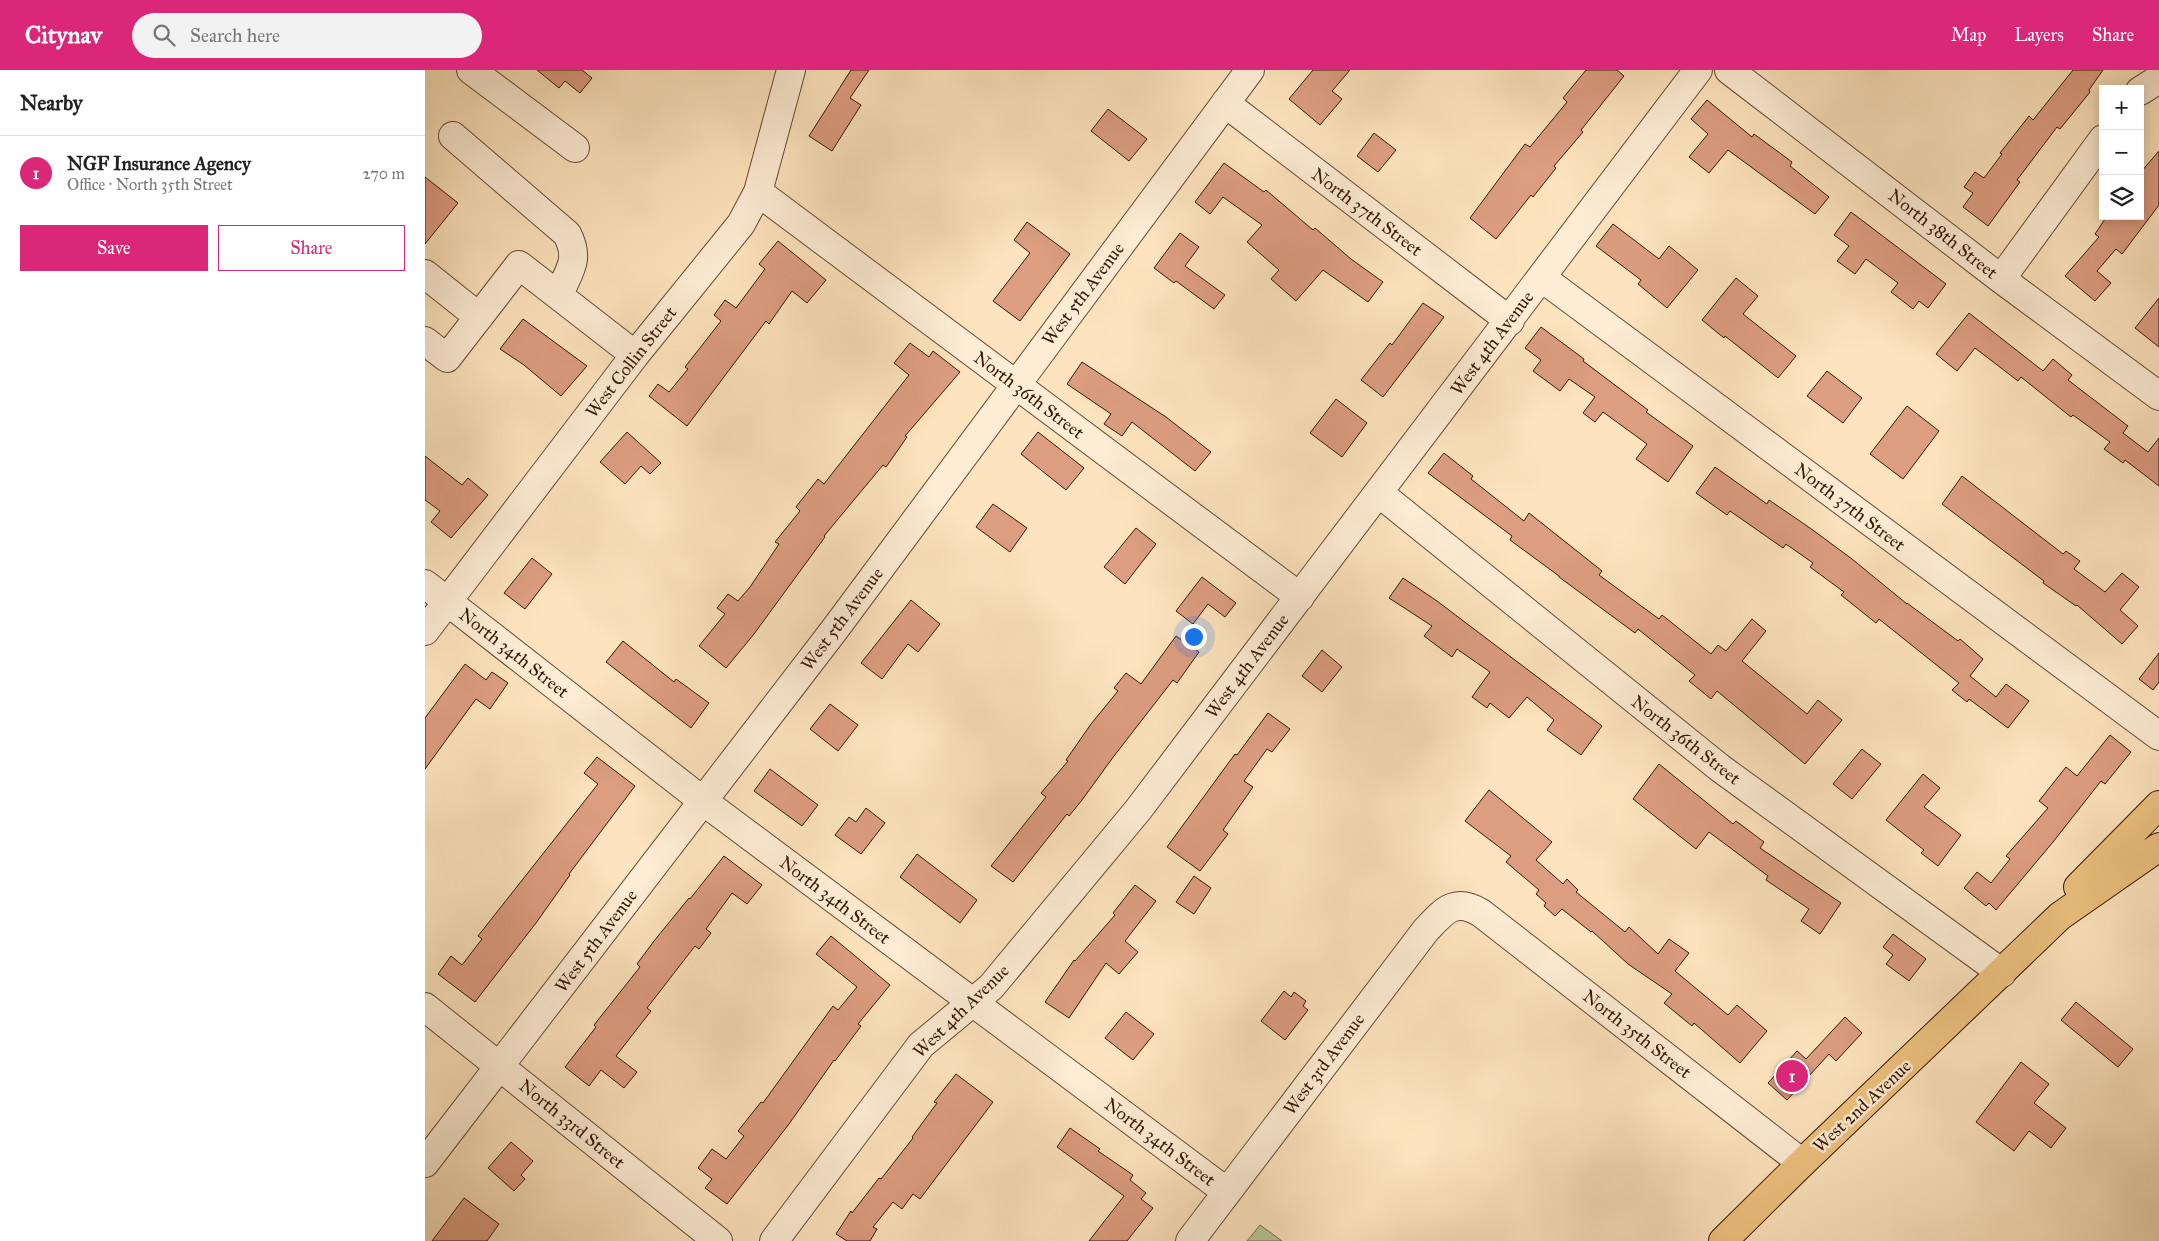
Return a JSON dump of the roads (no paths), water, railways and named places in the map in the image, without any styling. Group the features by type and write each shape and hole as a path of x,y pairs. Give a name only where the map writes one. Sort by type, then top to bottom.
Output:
{"main road":[{"path":"2061,916 2076,890 2159,805"},
{"path":"2061,916 2159,847"},
{"name":"West 2nd Avenue","path":"1723,1241 2061,916"}],"street":[{"name":"West Collin Street","path":"425,631 635,355 741,224 758,192 791,70"},
{"name":"West 5th Avenue","path":"425,1163 835,629 1250,70"},
{"name":"West 4th Avenue","path":"774,1241 921,1045 991,988 1137,810 1698,70"},
{"name":"North 38th Street","path":"1729,70 2001,279 2159,396"},
{"path":"480,72 575,148"},
{"path":"2144,88 2159,79"},
{"name":"North 37th Street","path":"1225,104 1509,321"},
{"path":"453,136 567,234 573,246 574,259 559,295"},
{"path":"2001,279 2099,144"},
{"name":"North 36th Street","path":"758,192 1300,597"},
{"path":"425,341 447,358 519,265 635,355"},
{"path":"425,274 479,317"},
{"name":"North 37th Street","path":"1542,278 2159,736"},
{"name":"North 36th Street","path":"1379,493 1720,768 2003,973"},
{"name":"North 34th Street","path":"425,584 703,801 1227,1192"},
{"name":"West 3rd Avenue","path":"1190,1241 1426,930 1445,910 1455,906 1471,907"},
{"name":"North 35th Street","path":"1471,907 1802,1163"},
{"name":"North 33rd Street","path":"425,1007 718,1241"}],"place":[{"name":"NGF Insurance Agency","path":"1792,1076"}]}
